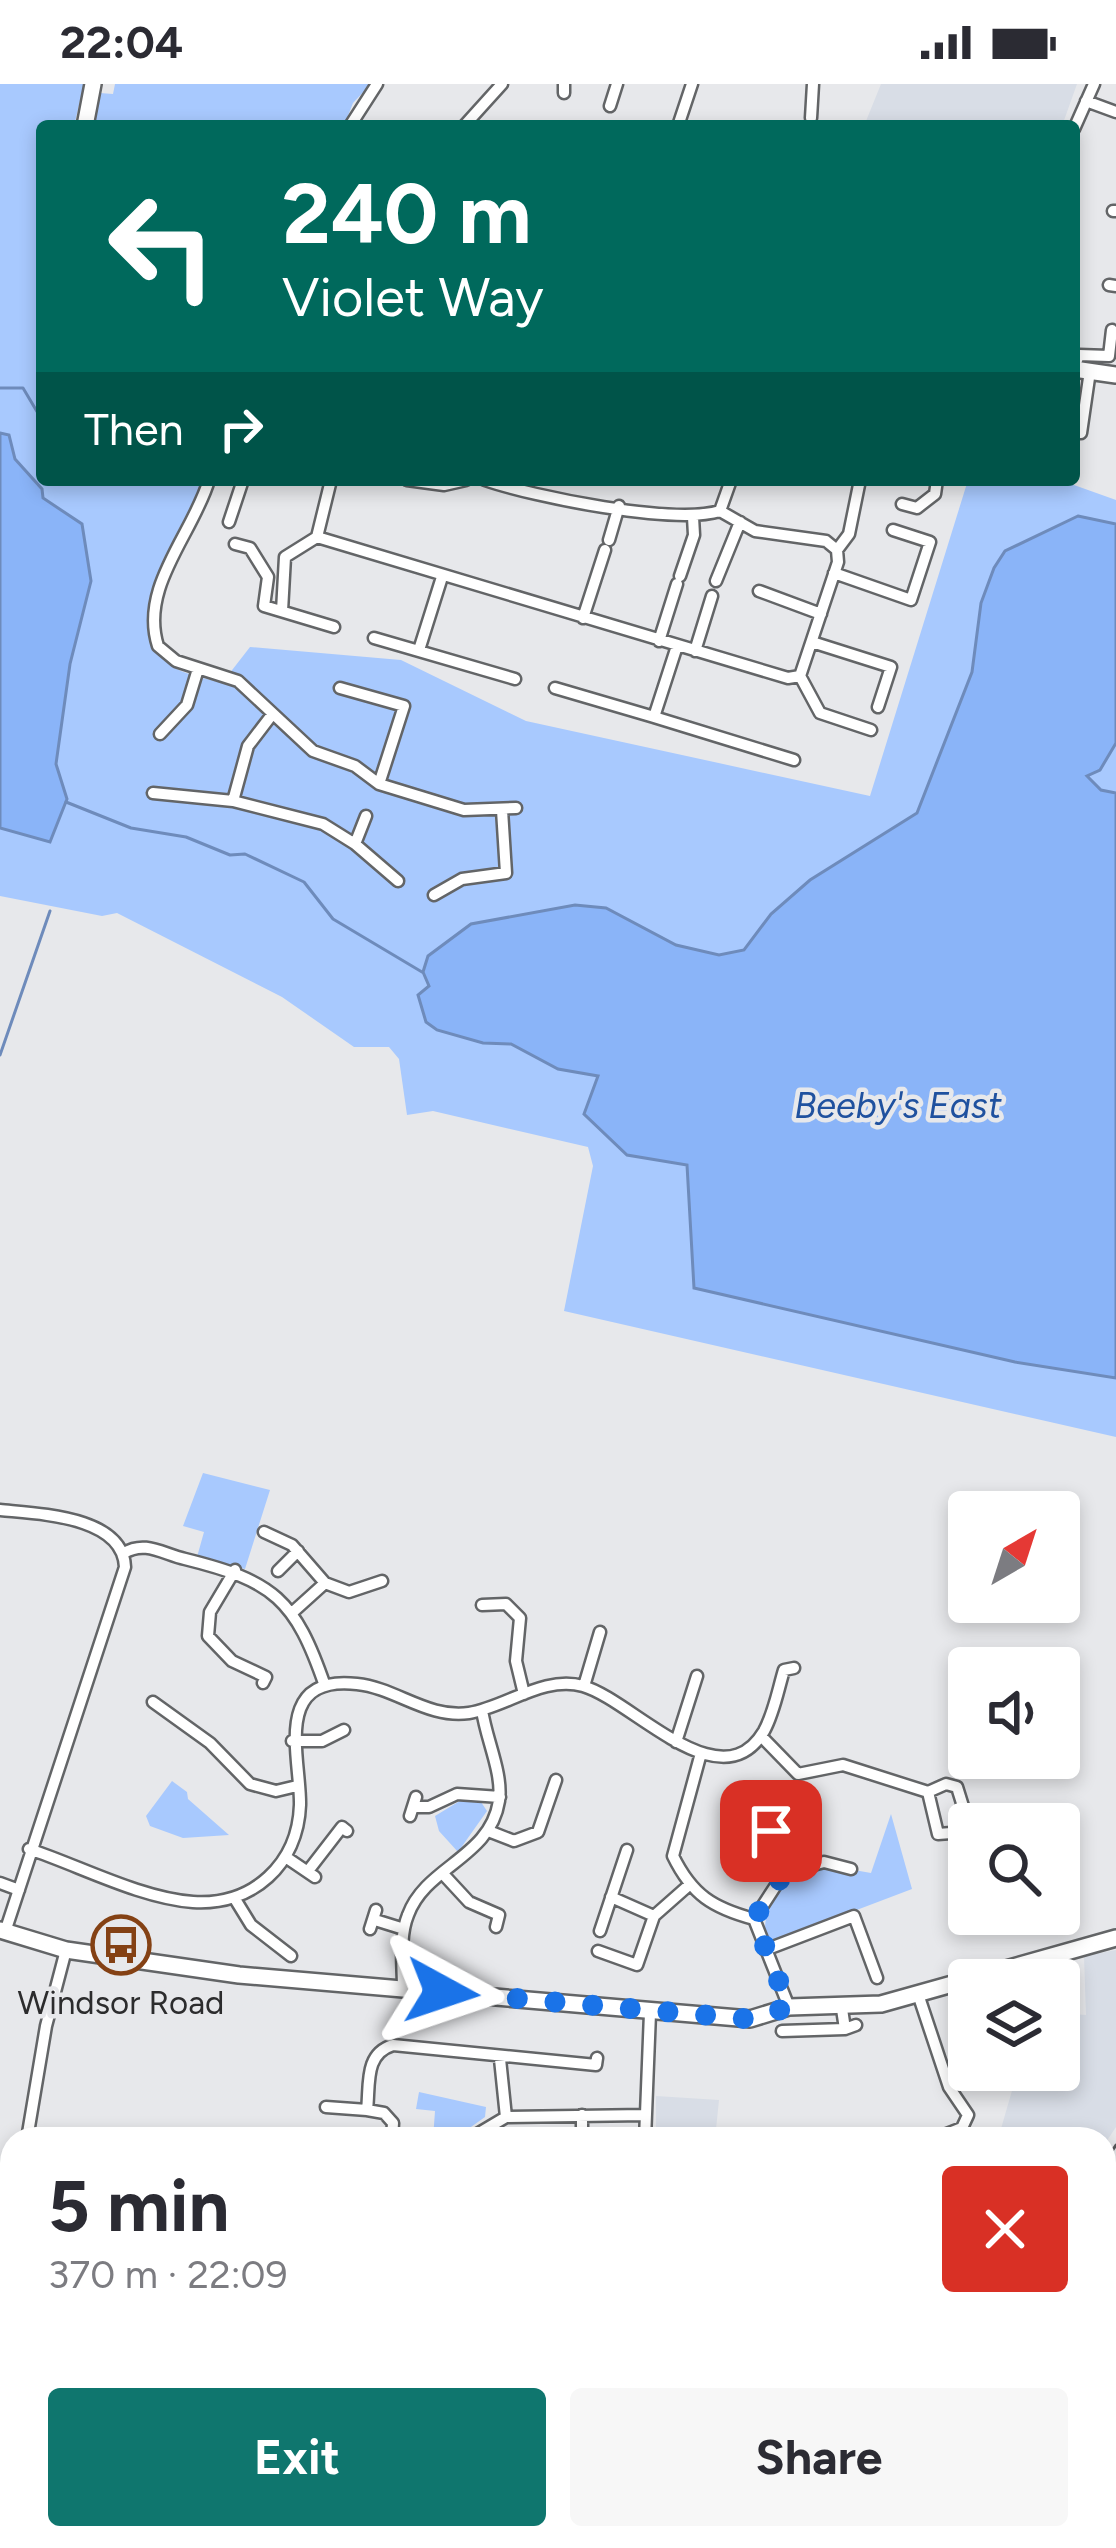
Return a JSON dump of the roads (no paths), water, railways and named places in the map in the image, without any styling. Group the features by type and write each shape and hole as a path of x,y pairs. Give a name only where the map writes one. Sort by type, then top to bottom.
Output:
{"main road":[{"path":"87,120 101,85"},
{"path":"1080,369 1116,375"},
{"path":"3,1931 66,1950 239,1975 750,2019 789,2007 842,2009 918,1994 1116,1938"}],"street":[{"path":"356,120 377,84"},
{"path":"467,120 486,88 502,84"},
{"path":"610,106 617,84"},
{"path":"680,120 692,84"},
{"path":"811,118 813,84"},
{"path":"1078,120 1094,84"},
{"path":"1086,101 1116,112"},
{"path":"1080,356 1109,356 1112,330"},
{"path":"1080,401 1081,433"},
{"path":"206,486 153,611 158,646 176,661 238,681 314,751 355,766 379,784 464,810 517,808"},
{"path":"229,522 241,486"},
{"path":"282,611 285,557 317,537 330,486"},
{"path":"516,486 692,518 720,511 755,531 826,541 837,550"},
{"path":"720,511 729,486"},
{"path":"859,486 849,534 837,550 834,573 800,676 820,713 871,730"},
{"path":"902,504 917,508 935,494 936,486"},
{"path":"583,618 620,506"},
{"path":"659,640 694,535 692,518"},
{"path":"716,581 740,522"},
{"path":"834,573 909,606 930,542 892,530"},
{"path":"317,537 788,678 800,676"},
{"path":"236,544 250,548 268,577 264,606 334,627"},
{"path":"419,650 442,577"},
{"path":"759,591 821,614"},
{"path":"695,651 712,596"},
{"path":"374,638 515,679"},
{"path":"812,642 891,667"},
{"path":"653,717 677,646"},
{"path":"878,707 896,652"},
{"path":"160,734 187,705 198,669"},
{"path":"340,688 404,706 379,784"},
{"path":"555,688 794,760"},
{"path":"233,801 248,746 271,716"},
{"path":"153,793 233,801 323,824 356,844 398,881"},
{"path":"434,895 462,879 506,873 502,810"},
{"path":"356,844 366,816"},
{"path":"0,1510 68,1520 110,1535 124,1553 125,1568 3,1931"},
{"path":"264,1532 298,1551 325,1582 349,1592 382,1581"},
{"path":"124,1553 142,1545 235,1570 294,1611 325,1686"},
{"path":"278,1571 298,1551"},
{"path":"235,1570 210,1612 208,1636 232,1661 266,1676"},
{"path":"294,1611 325,1582"},
{"path":"482,1605 506,1604 520,1618 516,1661 524,1694"},
{"path":"584,1686 600,1631"},
{"path":"29,1849 171,1898 212,1903 235,1899 266,1881 287,1858 298,1821 292,1741 301,1708 325,1686 362,1684 442,1714 482,1710 524,1694 584,1686 676,1742 700,1753 734,1756 761,1736 784,1670 794,1669"},
{"path":"676,1742 697,1676"},
{"path":"153,1702 210,1743 250,1784 276,1791 298,1786"},
{"path":"403,1989 404,1929 415,1901 491,1832 500,1797 482,1710"},
{"path":"292,1741 322,1742 341,1734"},
{"path":"761,1736 798,1774 843,1765 928,1792 946,1784 956,1787 965,1816 964,1832 938,1834 928,1792"},
{"path":"700,1753 673,1856 688,1886 711,1905 754,1919"},
{"path":"491,1832 514,1841 538,1832 557,1778"},
{"path":"414,1807 457,1794 500,1797"},
{"path":"287,1858 311,1874 342,1827 346,1831"},
{"path":"771,1831 784,1873"},
{"path":"600,1931 627,1850"},
{"path":"754,1919 784,1873 824,1862 851,1870"},
{"path":"444,1875 461,1896 500,1916 496,1927"},
{"path":"0,1883 19,1890"},
{"path":"598,1952 637,1965 654,1916 688,1886"},
{"path":"611,1897 654,1916"},
{"path":"235,1899 241,1915 291,1956"},
{"path":"765,1950 854,1916 862,1926 877,1978"},
{"path":"754,1919 789,2007"},
{"path":"374,1920 404,1929"},
{"path":"29,2127 46,2026 66,1950"},
{"path":"918,1994 949,2086 968,2115 962,2127"},
{"path":"782,2032 850,2027 842,2009"},
{"path":"644,2127 650,2013"},
{"path":"367,2110 371,2061 380,2050 393,2045 597,2065"},
{"path":"500,2059 506,2117"},
{"path":"326,2107 384,2114 393,2127"},
{"path":"582,2115 582,2127"},
{"path":"489,2127 506,2117 645,2115"}],"water":[{"path":"0,433 9,435 15,459 42,489 43,498 82,524 91,581 70,664 56,764 67,799 50,842 0,828"},
{"name":"Beeby's East","path":"1078,516 1116,524 1116,743 1100,770 1087,776 1101,790 1116,793 1116,1378 1015,1362 694,1288 687,1165 627,1155 584,1114 598,1076 558,1069 511,1044 483,1043 437,1030 426,1022 418,995 429,986 423,972 428,956 471,924 575,905 606,908 676,945 719,955 744,950 771,914 810,880 917,813 972,672 981,603 994,568 1005,551"}],"waterway":[{"path":"0,388 23,388 36,410"},
{"path":"66,802 131,828 186,837 230,855 245,854 304,882 333,919 422,972"},
{"path":"0,1055 50,911"}],"place":[{"name":"Windsor Road","path":"121,1945"}]}
